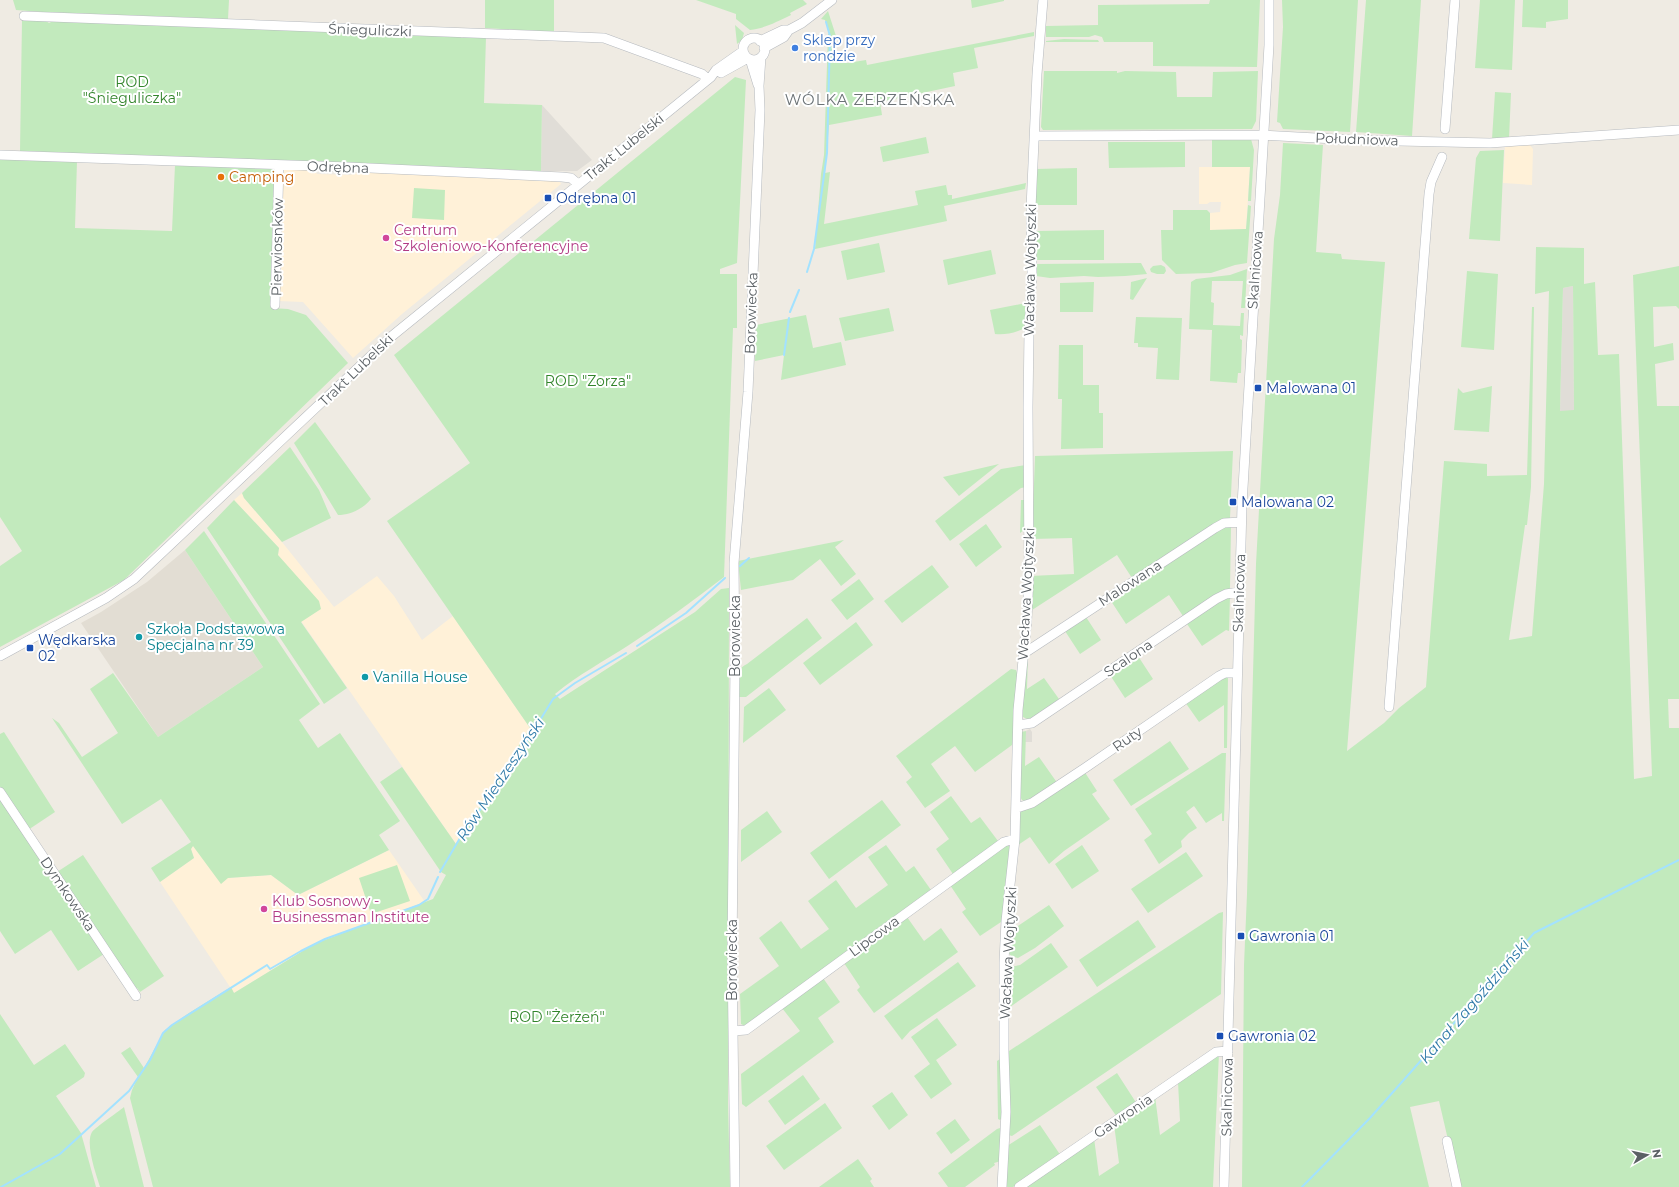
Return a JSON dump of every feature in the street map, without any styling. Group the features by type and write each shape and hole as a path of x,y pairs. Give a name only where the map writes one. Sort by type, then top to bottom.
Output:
{"street":[{"name":"Wacława Wojtyszki","path":"1002,1187 1006,1104 1004,1052 1006,921 1015,839 1018,725 1029,574 1029,332 1032,272 1031,204 1043,0"},
{"name":"Skalnicowa","path":"1224,1187 1241,522 1269,30 1269,0"},
{"path":"1445,129 1455,0"},
{"path":"762,45 783,30 789,30 802,23 826,2"},
{"name":"Śnieguliczki","path":"24,16 604,38 689,68 709,78"},
{"path":"755,38 762,45 764,53 760,57 755,60 747,56 745,44 748,40 755,38"},
{"name":"Trakt Lubelski","path":"0,656 106,598 134,579 392,336 709,78 719,75 747,56"},
{"name":"Borowiecka","path":"747,56 759,86"},
{"name":"Borowiecka","path":"735,1187 732,953 735,663 734,563 748,392 760,110 760,57"},
{"name":"Południowa","path":"1035,136 1263,135 1353,140 1490,143 1679,130"},
{"name":"Odrębna","path":"0,155 562,177 571,178 578,184"},
{"path":"1389,707 1429,194 1431,182 1442,157"},
{"name":"Pierwiosnków","path":"275,305 279,165"},
{"name":"Malowana","path":"1022,654 1215,528 1224,523 1241,522"},
{"name":"Scalona","path":"1018,725 1032,722 1216,599 1226,594 1239,592"},
{"name":"Ruty","path":"1017,808 1032,803 1072,777 1219,676 1225,673 1237,673"},
{"name":"Dymkowska","path":"0,792 136,996"},
{"name":"Lipcowa","path":"733,1031 746,1030 1004,842 1015,839"},
{"name":"Gawronia","path":"1019,1187 1216,1052 1228,1051"},
{"path":"1447,1141 1457,1187"}],"shaded area":[{"path":"542,105 592,160 577,171 541,171"},
{"path":"1529,144 1533,149 1532,185 1503,183 1505,146"},
{"path":"1199,167 1250,167 1246,229 1210,230 1210,213 1220,212 1221,202 1199,204"},
{"path":"283,169 315,170 317,174 351,175 354,172 559,180 561,184 402,314 353,358 303,302 278,301"},
{"path":"1573,286 1574,411 1560,411 1563,288"},
{"path":"242,493 244,498 282,542 334,607 377,576 394,596 422,640 453,616 530,728 456,844 301,621 320,609 278,555 279,548 234,500"},
{"path":"185,550 263,667 158,737 81,623 101,612 147,582"},
{"path":"1030,729 1032,732 1032,742 1025,742 1026,731"},
{"path":"193,846 228,878 271,875 298,895 389,850 425,902 314,944 234,993 160,882 194,858 191,849"}],"green space":[{"path":"13,0 229,0 228,19 16,10"},
{"path":"485,0 554,0 554,32 485,28"},
{"path":"696,0 803,0 807,4 790,13 791,15 776,22 761,28 750,30 736,19 736,14"},
{"path":"971,0 1004,0 1004,1 972,8"},
{"path":"1210,0 1260,0 1257,67 1153,66 1153,42 1104,42 1102,37 1095,35 1089,37 1046,37 1046,26 1098,25 1098,5 1209,4"},
{"path":"1282,0 1358,0 1350,132 1283,129 1280,123 1277,122 1283,27"},
{"path":"1366,0 1421,0 1412,136 1356,132"},
{"path":"1480,0 1515,0 1512,70 1475,68"},
{"path":"1523,0 1568,0 1568,19 1546,22 1546,28 1522,27"},
{"path":"828,11 836,36 835,62 842,61 847,63 866,60 867,65 1034,32 1034,36 974,48 978,68 953,73 955,86 880,102 882,115 829,125 825,173 830,172 824,224 918,205 915,191 946,185 948,195 952,195 952,199 1026,183 1025,189 944,206 947,221 815,249 824,155 828,34 830,33 825,20 821,19"},
{"name":"ROD \"Śnieguliczka\"","path":"22,20 46,21 49,23 53,21 459,36 462,38 465,36 486,37 484,103 542,105 541,171 20,151"},
{"path":"735,25 744,33 742,40 737,44"},
{"path":"1064,39 1098,40 1099,42 1046,42"},
{"path":"1044,71 1117,71 1117,73 1125,71 1176,72 1177,97 1212,97 1213,72 1258,71 1256,121 1252,129 1043,130 1041,127"},
{"path":"735,77 746,80 737,263 720,269 720,274 737,274 737,328 733,328 724,577 653,629 582,674 555,694 560,699 695,612 721,589 729,588 728,1102 730,1187 153,1187 130,1098 138,1077 121,1053 130,1047 144,1068 165,1030 231,987 234,993 314,944 433,899 446,875 441,872 380,782 402,767 456,844 530,728 387,521 470,463 394,355"},
{"path":"1495,92 1511,93 1509,139 1492,139"},
{"path":"926,137 929,153 883,162 880,147"},
{"path":"1212,139 1251,139 1254,150 1251,201 1248,201 1250,167 1212,167"},
{"path":"1108,142 1185,142 1185,167 1109,168"},
{"path":"1283,143 1323,145 1316,252 1341,254 1342,259 1385,262 1347,751 1384,723 1399,708 1426,687 1444,461 1487,464 1487,476 1527,475 1532,307 1534,307 1531,487 1527,525 1525,525 1509,640 1532,636 1544,484 1549,291 1535,294 1536,247 1584,248 1584,284 1595,282 1598,355 1619,354 1634,779 1652,776 1633,275 1679,266 1679,309 1676,306 1653,307 1654,347 1673,343 1674,360 1655,364 1657,406 1679,406 1679,699 1668,699 1669,728 1679,728 1679,1187 1459,1187 1439,1101 1410,1107 1429,1187 1242,1187 1244,965 1256,564 1274,239 1280,195","holes":["1573,286 1574,410 1560,411 1563,288"]},
{"path":"1504,150 1500,241 1469,239 1476,158 1480,151"},
{"path":"0,159 77,161 75,228 172,231 175,165 275,169 271,308 288,309 306,315 348,363 124,580 0,647 0,566 22,551 0,517"},
{"path":"1077,168 1077,205 1035,204 1036,169"},
{"path":"414,188 445,190 444,220 412,218"},
{"path":"1248,205 1251,206 1247,263 1235,265 1211,273 1176,274 1162,260 1161,230 1173,230 1173,210 1207,210 1210,213 1210,230 1246,229"},
{"path":"1104,230 1104,260 1036,260 1037,231"},
{"path":"879,243 885,272 847,280 841,251"},
{"path":"991,250 996,274 948,285 943,260"},
{"path":"1141,263 1147,274 1050,278 1036,276 1036,264"},
{"path":"1161,265 1165,267 1166,271 1164,274 1151,272 1150,269 1153,266"},
{"path":"1247,269 1245,308 1241,308 1243,281 1212,281 1211,302 1214,303 1213,325 1240,326 1241,313 1244,313 1243,336 1240,335 1240,339 1242,340 1241,373 1238,373 1237,383 1210,381 1212,330 1189,329 1191,282 1196,279 1230,275"},
{"path":"1467,271 1498,274 1494,350 1461,347"},
{"path":"1147,278 1133,300 1130,299 1131,282"},
{"path":"1094,282 1093,312 1060,312 1060,283"},
{"path":"1026,303 1026,327 1011,333 995,334 990,310"},
{"path":"889,308 894,331 845,341 839,318"},
{"path":"806,315 813,348 841,342 846,365 781,380 784,355 755,361 756,325"},
{"path":"1136,317 1182,318 1179,380 1156,379 1158,348 1138,347 1138,343 1134,343"},
{"path":"1059,345 1083,345 1083,385 1099,385 1099,413 1103,413 1103,448 1061,449 1062,399 1058,399"},
{"path":"1492,386 1489,432 1454,430 1458,388 1463,393"},
{"path":"315,422 371,499 356,511 338,515 294,443"},
{"path":"290,447 319,490 331,518 282,542 244,498 242,493"},
{"path":"1233,451 1230,518 1224,518 1132,578 1117,555 1029,612 1030,576 1074,574 1072,538 1032,539 1035,456"},
{"path":"999,464 959,496 943,477"},
{"path":"1026,465 1027,487 1021,488 950,541 935,521 1001,469"},
{"path":"234,500 279,548 278,555 319,601 321,609 301,622 347,688 324,704 207,528"},
{"path":"1021,500 1026,500 1024,530 1020,533"},
{"path":"986,524 1002,547 976,567 959,544"},
{"path":"1231,524 1230,589 1224,590 1183,616 1169,595 1126,624 1111,601 1216,530"},
{"path":"204,531 320,704 299,720 318,748 340,733 400,821 379,835 389,850 298,895 271,875 228,878 221,884 193,846 191,849 194,858 160,882 151,868 191,842 161,799 122,824 52,718 59,723 82,757 118,733 90,689 113,673 158,737 263,667 185,550"},
{"path":"844,540 835,547 856,574 841,586 820,559 793,580 741,590 738,561"},
{"path":"932,565 949,587 902,623 884,601"},
{"path":"859,579 874,599 847,620 831,600"},
{"path":"1230,596 1229,631 1226,630 1202,646 1187,624 1217,601"},
{"path":"1086,617 1101,640 1080,654 1065,631"},
{"path":"807,618 822,638 746,697 738,697 737,678 740,670"},
{"path":"856,622 873,645 820,685 803,663"},
{"path":"1028,654 1027,689 1044,678 1059,699 1029,720 1021,716"},
{"path":"1138,656 1153,679 1125,698 1110,675"},
{"path":"1011,669 1016,670 1018,676 1015,739 1012,745 975,772 955,746 931,764 950,791 925,808 906,782 912,777 896,756"},
{"path":"1228,676 1227,748 1224,748 1224,705 1199,722 1185,702"},
{"path":"769,688 786,710 743,743 744,707"},
{"path":"1026,731 1025,766 1039,757 1058,784 1027,802 1022,800 1019,795 1021,732"},
{"path":"4,732 55,812 28,830 0,787 0,734"},
{"path":"1170,741 1189,769 1131,806 1113,780"},
{"path":"1222,753 1226,753 1224,821 1222,821 1222,813 1206,823 1194,806 1186,812 1197,828 1181,841 1182,847 1159,864 1144,840 1152,834 1135,809"},
{"path":"1084,771 1097,791 1092,794 1110,819 1064,851 1049,864 1030,837 1018,845 1019,813"},
{"path":"951,796 971,823 980,817 998,841 953,874 936,849 949,839 930,812"},
{"path":"0,800 104,954 78,971 51,930 15,954 0,931"},
{"path":"882,800 901,825 829,879 810,853"},
{"path":"767,811 782,832 741,862 741,830"},
{"path":"1009,844 1012,846 1004,920 980,936 962,912 966,909 950,885"},
{"path":"886,845 906,872 914,866 931,890 745,1026 741,1024 740,994 779,966 759,938 781,921 801,949 829,929 808,901 836,880 856,908 888,885 868,857"},
{"path":"1082,845 1099,871 1072,889 1055,864"},
{"path":"1186,852 1203,876 1148,913 1131,889"},
{"path":"83,855 164,976 140,992 137,988 134,989 57,872"},
{"path":"397,865 410,901 371,914 359,878"},
{"path":"1049,905 1064,926 1035,948 1018,958 1011,956 1007,950 1009,932"},
{"path":"1223,912 1221,994 1012,1136 1008,1135 1006,1053 1219,913"},
{"path":"907,917 924,941 941,928 958,952 874,1013 857,990 860,987 844,963"},
{"path":"1138,920 1156,947 1097,987 1079,960"},
{"path":"1051,943 1068,967 1007,1009 1006,971 1010,967 1020,965"},
{"path":"958,962 976,986 910,1031 902,1040 884,1016"},
{"path":"823,978 840,1002 818,1018 834,1042 746,1107 742,1104 741,1074 800,1031 782,1008"},
{"path":"0,1014 34,1065 65,1044 85,1073 84,1077 56,1096 81,1133 96,1187 0,1187"},
{"path":"937,1018 957,1045 936,1060 952,1084 931,1099 914,1076 930,1064 911,1037"},
{"path":"1219,1053 1213,1187 1026,1187 1094,1138 1099,1176 1119,1163 1114,1124 1155,1096 1160,1135 1180,1121 1178,1082"},
{"path":"1000,1059 1003,1116 1000,1120 998,1119 997,1061"},
{"path":"1117,1073 1137,1104 1117,1117 1096,1087"},
{"path":"803,1075 820,1099 785,1125 768,1101"},
{"path":"892,1092 908,1115 889,1130 872,1106"},
{"path":"825,1103 842,1128 784,1170 766,1146"},
{"path":"124,1107 144,1187 100,1187 90,1151 90,1137 95,1129"},
{"path":"955,1119 970,1140 951,1154 936,1133"},
{"path":"1040,1125 1061,1156 1013,1187 1005,1187 1007,1146"},
{"path":"1000,1128 1003,1130 1001,1161 994,1163 995,1165 965,1187 948,1187 938,1173"},
{"path":"858,1159 872,1179 870,1181 874,1187 819,1187"}],"waterway":[{"name":"Rów Miedzeszyński","path":"807,272 814,249 827,153 830,36 826,22"},
{"name":"Rów Miedzeszyński","path":"790,312 799,290"},
{"name":"Rów Miedzeszyński","path":"784,355 789,318"},
{"name":"Rów Miedzeszyński","path":"740,566 749,558"},
{"name":"Rów Miedzeszyński","path":"637,646 686,613 725,578"},
{"name":"Rów Miedzeszyński","path":"440,872 470,821 496,792 553,699 575,683 626,653"},
{"name":"Kanał Zagoździański","path":"1302,1187 1370,1118 1534,933 1679,860"},
{"name":"Rów Miedzeszyński","path":"1,1187 60,1154 129,1091 150,1060 163,1033 172,1025 267,965 270,969 325,939 419,905 428,899 438,877"}],"place":[{"name":"Sklep przy rondzie","path":"795,48"},
{"name":"Camping","path":"221,177"},
{"name":"Odrębna 01","path":"548,198"},
{"name":"Centrum Szkoleniowo-Konferencyjne","path":"386,238"},
{"name":"Malowana 01","path":"1258,388"},
{"name":"Malowana 02","path":"1233,502"},
{"name":"Szkoła Podstawowa Specjalna nr 39","path":"139,637"},
{"name":"Wędkarska 02","path":"30,648"},
{"name":"Vanilla House","path":"365,677"},
{"name":"Klub Sosnowy - Businessman Institute","path":"264,909"},
{"name":"Gawronia 01","path":"1241,936"},
{"name":"Gawronia 02","path":"1220,1036"}],"district":[{"name":"WÓLKA ZERZEŃSKA","path":"870,99"}],"park label":[{"name":"ROD \"Zorza\"","path":"588,381"},
{"name":"ROD \"Żerżeń\"","path":"557,1017"}]}
